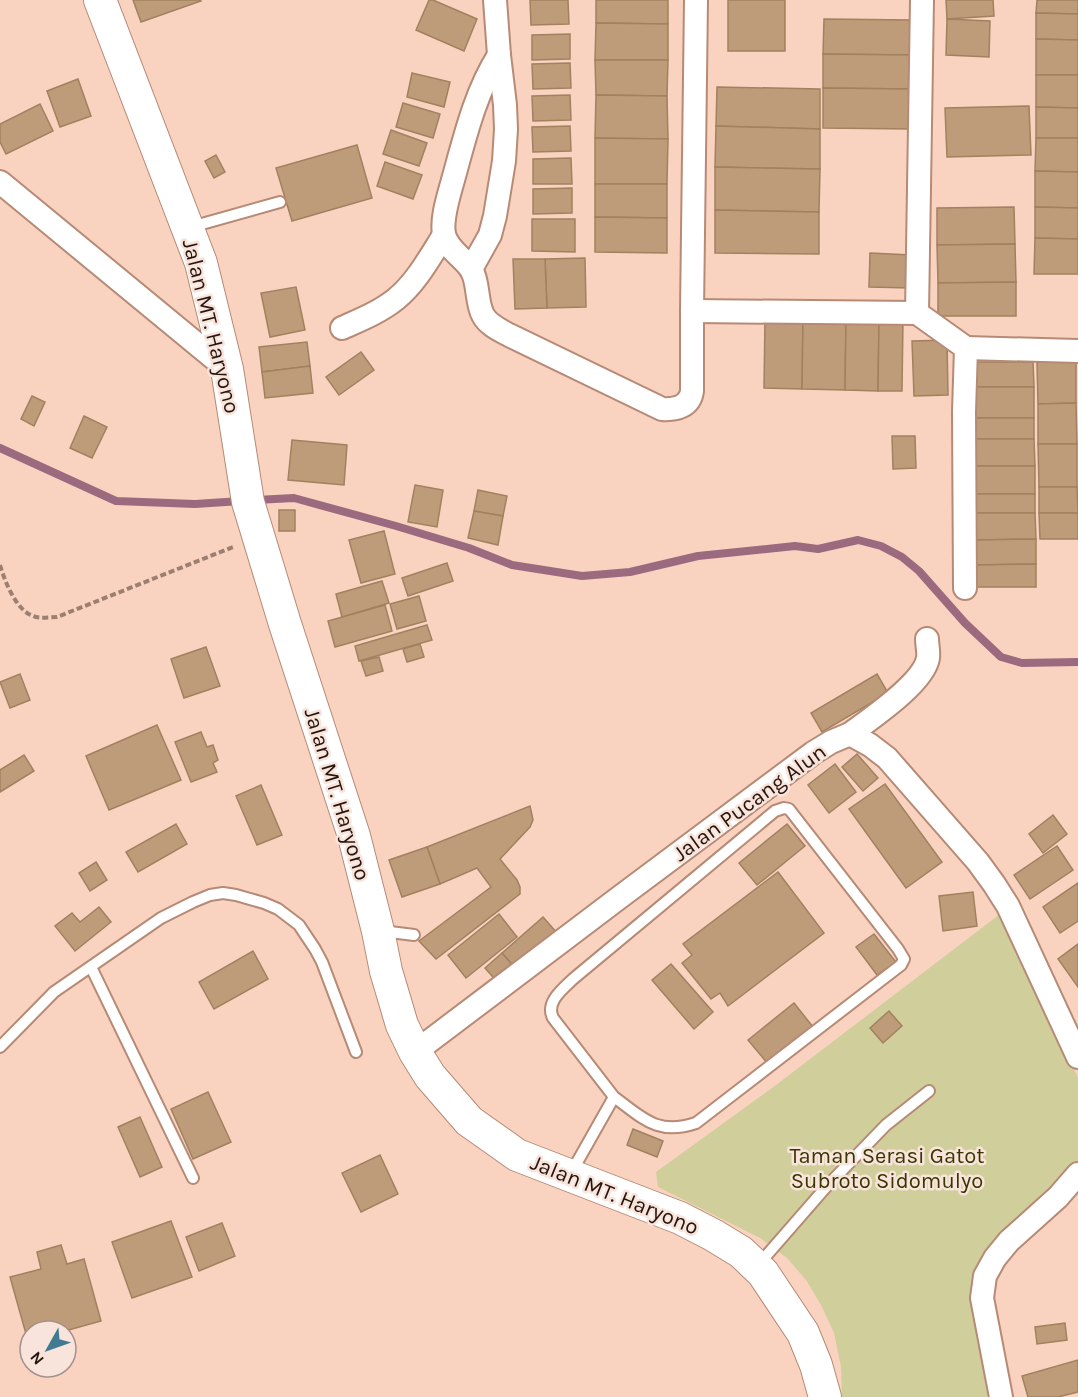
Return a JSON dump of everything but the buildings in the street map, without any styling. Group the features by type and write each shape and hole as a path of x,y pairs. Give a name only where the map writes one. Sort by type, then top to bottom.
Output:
{"street":[{"name":"Jalan MT. Haryono","path":"100,0 201,263 227,369 248,502 354,837 386,971 402,1025 415,1052 430,1076 469,1121 517,1155 680,1218 741,1252 763,1273 803,1333 816,1365 825,1397"},
{"path":"471,269 490,235 504,161 506,105 495,0"},
{"path":"444,236 451,248 471,269 483,314 494,326 508,335 662,409 672,410 688,402 692,391 696,0"},
{"path":"917,313 922,0"},
{"path":"342,328 376,312 396,299 423,268 444,236 445,210 466,133 481,89 499,55"},
{"path":"0,182 227,369"},
{"path":"692,311 917,313 966,348 1078,351"},
{"path":"965,588 966,348"},
{"path":"850,734 896,698 921,674 928,659 927,639"},
{"name":"Jalan Pucang Alun","path":"415,1052 813,753 850,734 887,758 978,862 1008,906 1078,1057"},
{"path":"1001,1397 982,1298 985,1276 995,1258 1009,1241 1058,1197 1078,1174"}],"lane":[{"path":"188,228 280,202"},
{"path":"789,809 898,949 904,959 901,965 696,1123 666,1128 650,1123 614,1097 553,1018 551,1013 555,997 573,979 775,811 789,809"},
{"path":"0,1047 54,992 129,938 161,918 210,895 223,893 264,903 278,909 299,925 322,962 356,1052"},
{"path":"378,930 414,935"},
{"path":"91,967 193,1178"},
{"path":"756,1267 827,1186 886,1125 929,1091"},
{"path":"570,1175 614,1097"}],"path":[{"path":"0,566 12,596 24,611 39,618 57,617 259,537"}],"green space":[{"name":"Taman Serasi Gatot Subroto Sidomulyo","path":"1000,914 1078,1078 1078,1165 1053,1191 978,1302 999,1397 842,1397 841,1367 834,1333 806,1280 787,1258 760,1238 658,1187 656,1172 776,1085"}],"waterway":[{"path":"0,448 116,501 195,504 241,501"},
{"path":"256,500 294,498 469,548 512,565 582,576 630,572 698,556 795,546 818,549 858,540 881,546 902,557 919,571 965,623 1001,657 1022,663 1078,662"}]}
